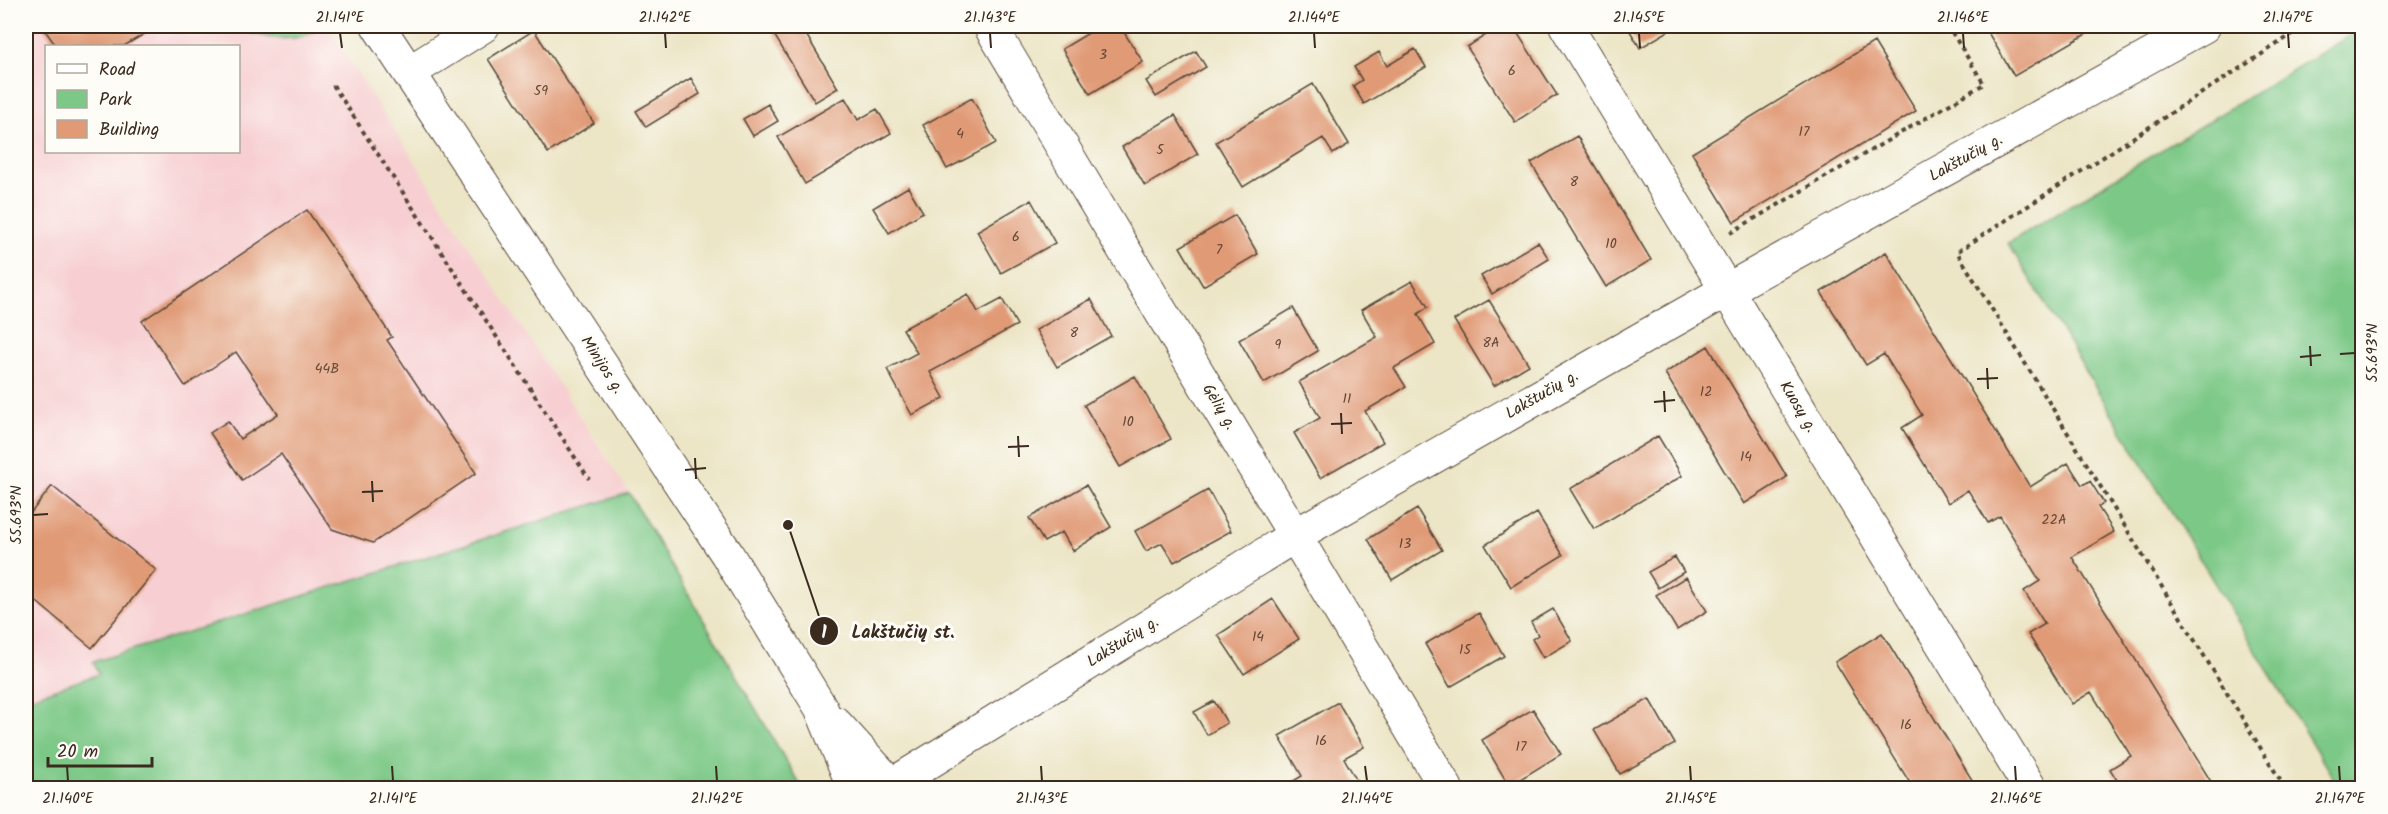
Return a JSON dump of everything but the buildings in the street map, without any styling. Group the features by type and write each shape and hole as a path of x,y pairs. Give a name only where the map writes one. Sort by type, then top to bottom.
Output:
{"street":[{"name":"Minijos g.","path":"378,26 726,554 821,708 854,789"},
{"path":"410,72 483,26"},
{"name":"Gėlių g.","path":"990,26 1446,789"},
{"name":"Kuosų g.","path":"1566,26 2030,789"},
{"name":"Lakštučių g.","path":"893,787 1296,535 1727,290 2204,26"},
{"name":"Minijos g.","path":"821,708 893,787"}],"path":[{"path":"1702,249 1983,84 1948,26"},
{"path":"2285,789 1957,252 2305,26"},
{"path":"333,85 588,479"}],"shaded area":[{"path":"26,26 327,26 629,493 94,661 100,674 26,699"}],"green space":[{"path":"236,26 319,26 302,36 279,38 255,34"},
{"path":"2352,26 2362,26 2362,788 2339,788 2008,243 2349,36"},
{"path":"629,493 802,788 26,788 26,699 99,674 93,662"}],"place":[{"name":"Lakštučių st.","path":"788,525"}]}
